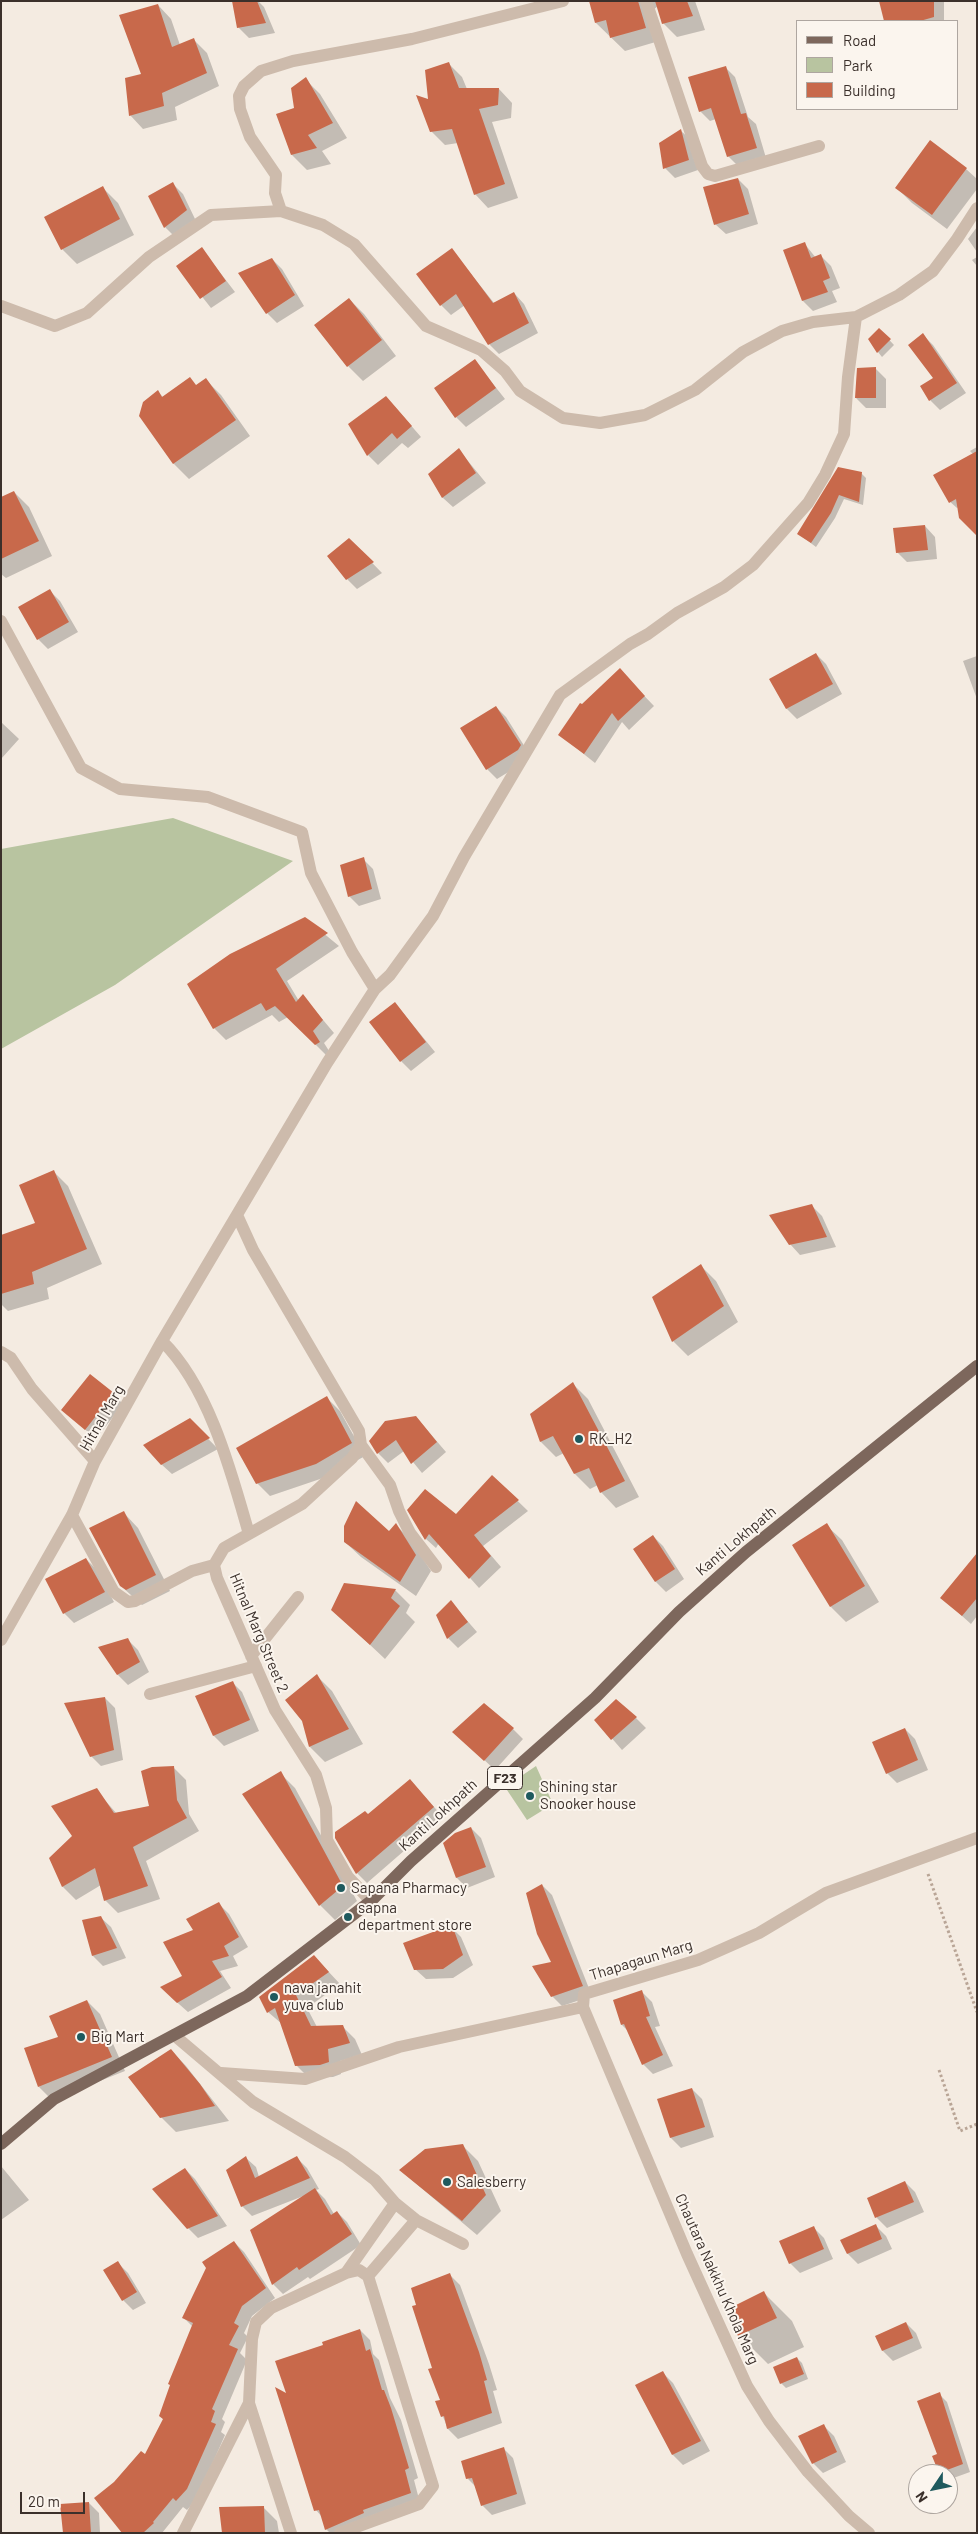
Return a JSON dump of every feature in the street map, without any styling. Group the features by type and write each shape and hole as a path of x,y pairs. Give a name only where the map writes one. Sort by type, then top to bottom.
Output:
{"main road":[{"name":"Kanti Lokhpath","path":"1,2144 54,2099 126,2060 162,2044 174,2035 247,1996 371,1902 411,1861 595,1698 679,1612 746,1552 977,1366"}],"street":[{"path":"281,210 275,193 276,175 250,137 240,109 239,96 244,86 261,71 293,61 412,39 563,1"},
{"path":"646,1 702,166 708,174 715,176 819,146"},
{"path":"1,306 55,326 87,313 149,257 211,215 281,210 323,225 354,244 426,326 481,350 505,371 520,391 563,418 600,423 645,415 695,390 743,352 782,331 813,322 856,317 899,295 933,271 957,240 977,208"},
{"name":"Hitnal Marg","path":"1,1640 72,1515 95,1461 162,1341 327,1063 375,989 390,975 433,916 464,857 560,695 630,644 677,613 724,587 753,565 808,503 826,476 844,434 848,377 856,317"},
{"path":"1,620 81,768 120,790 208,797 302,832 311,874 352,952 375,989"},
{"path":"237,1215 253,1250 359,1432 361,1444 390,1485 399,1511 410,1533 436,1567"},
{"path":"162,1341 176,1355 211,1418 234,1482 249,1534"},
{"path":"1,1352 11,1358 32,1389 95,1461"},
{"name":"Hitnal Marg Street 2","path":"361,1444 352,1458 302,1504 224,1548 214,1565 217,1578 275,1710 316,1775 326,1808 327,1840 348,1877 371,1902"},
{"path":"72,1515 114,1592 128,1602 135,1601 192,1571 214,1565"},
{"path":"150,1694 253,1661 298,1597"},
{"name":"Thapagaun Marg","path":"582,2007 584,1994 698,1960 759,1933 826,1893 977,1838"},
{"path":"221,2073 305,2079 399,2046 582,2007"},
{"name":"Chautara Nakkhu Khola Marg","path":"582,2007 687,2254 746,2386 769,2421 808,2472 849,2516 869,2533"},
{"path":"174,2035 253,2102 345,2158 375,2180 396,2203 416,2220 463,2244"},
{"path":"346,2273 396,2203"},
{"path":"368,2276 416,2220"},
{"path":"290,2533 249,2403 252,2338 256,2322 271,2308 346,2273 359,2270 368,2276 433,2486 419,2504 340,2533"},
{"path":"183,2533 249,2403"}],"path":[{"path":"923,1859 977,2012"},
{"path":"938,2070 960,2132 977,2124"}],"green space":[{"path":"173,818 293,861 115,985 1,1049 1,849"},
{"name":"Shining star Snooker house","path":"536,1766 553,1804 527,1820 505,1787"}],"building":[{"path":"232,1 257,1 266,23 237,28"},
{"path":"589,1 638,1 646,28 610,38 606,20 595,23"},
{"path":"655,1 687,1 693,16 662,24"},
{"path":"879,1 934,1 934,17 924,20 884,20"},
{"path":"158,4 172,47 194,38 207,73 162,93 164,106 129,116 125,78 141,74 119,15"},
{"path":"449,62 459,88 499,88 498,105 479,109 505,184 474,195 452,129 430,132 416,95 428,99 425,70"},
{"path":"726,66 741,114 746,113 757,148 727,157 711,108 699,112 688,77"},
{"path":"306,77 333,123 308,135 317,148 291,155 276,114 294,108 291,88"},
{"path":"681,129 689,160 663,169 659,143"},
{"path":"930,140 967,168 932,215 895,188"},
{"path":"738,178 749,214 714,225 703,187"},
{"path":"173,182 187,210 164,228 148,196"},
{"path":"103,186 120,219 61,250 44,217"},
{"path":"805,242 811,258 821,254 830,278 823,281 828,292 802,301 783,250"},
{"path":"202,247 226,281 200,299 176,266"},
{"path":"452,248 493,303 514,292 529,323 488,345 456,294 440,306 416,274"},
{"path":"272,258 295,295 266,314 238,273"},
{"path":"349,298 382,340 347,367 314,325"},
{"path":"879,328 891,339 877,353 868,339"},
{"path":"923,333 957,383 929,401 920,386 933,378 908,345"},
{"path":"475,359 496,388 455,418 434,388"},
{"path":"876,367 876,398 855,398 857,368"},
{"path":"190,377 196,385 206,378 236,420 173,464 139,416 143,402 158,390 162,397"},
{"path":"386,396 412,426 397,439 392,433 367,456 348,424"},
{"path":"459,448 476,473 442,498 428,474"},
{"path":"977,451 977,536 959,518 956,499 949,503 933,475"},
{"path":"838,467 862,472 859,502 839,495 831,513 811,543 797,534"},
{"path":"14,491 39,541 1,559 1,497"},
{"path":"925,525 928,550 896,553 893,528"},
{"path":"349,538 374,562 346,580 327,556"},
{"path":"50,589 69,622 37,640 18,607"},
{"path":"816,653 833,684 786,709 769,679"},
{"path":"620,668 645,696 618,721 612,713 584,754 558,735 580,703 582,704"},
{"path":"496,706 521,745 518,750 486,770 460,728"},
{"path":"364,857 372,889 348,897 340,865"},
{"path":"305,917 328,933 276,969 296,1002 303,994 323,1020 313,1031 320,1042 315,1045 275,1006 266,1011 261,1003 213,1029 187,984 230,954"},
{"path":"395,1002 426,1042 400,1062 369,1022"},
{"path":"54,1170 87,1249 32,1272 34,1284 1,1294 1,1235 35,1223 19,1185"},
{"path":"812,1204 827,1237 789,1245 769,1215"},
{"path":"701,1264 724,1306 672,1342 652,1297"},
{"path":"90,1374 114,1393 85,1430 61,1410"},
{"name":"RK_H2","path":"573,1382 625,1481 600,1493 589,1468 574,1474 553,1436 540,1442 530,1414"},
{"path":"327,1396 352,1443 316,1464 256,1484 236,1448"},
{"path":"416,1416 437,1442 411,1464 396,1440 377,1454 369,1441 385,1421"},
{"path":"190,1418 210,1438 161,1465 143,1445"},
{"path":"492,1475 519,1500 474,1535 491,1556 469,1579 429,1534 425,1540 407,1510 425,1489 456,1514"},
{"path":"356,1501 389,1531 396,1523 416,1555 400,1582 344,1542 344,1526"},
{"path":"124,1511 156,1575 126,1590 120,1586 89,1528"},
{"path":"827,1523 865,1586 830,1607 792,1545"},
{"path":"653,1535 675,1569 655,1582 633,1549"},
{"path":"977,1553 977,1598 962,1616 940,1598"},
{"path":"86,1558 105,1592 63,1614 45,1579"},
{"path":"344,1583 396,1589 391,1598 400,1606 370,1645 331,1610"},
{"path":"451,1600 468,1622 447,1639 436,1615"},
{"path":"128,1638 140,1662 117,1675 98,1647"},
{"path":"317,1674 349,1729 309,1747 302,1721 285,1700"},
{"path":"233,1681 250,1720 213,1736 195,1696"},
{"path":"105,1697 114,1750 90,1757 64,1703"},
{"path":"616,1699 637,1717 611,1740 594,1720"},
{"path":"484,1703 514,1728 484,1761 452,1732"},
{"path":"905,1728 918,1760 886,1774 872,1742"},
{"path":"174,1766 177,1800 187,1818 133,1847 148,1886 104,1901 95,1868 62,1887 49,1858 72,1836 51,1806 97,1788 114,1813 149,1806 141,1771 152,1767"},
{"path":"281,1771 343,1886 319,1906 242,1794"},
{"path":"410,1779 434,1807 356,1874 335,1838 335,1832 365,1811 368,1814"},
{"path":"471,1827 486,1867 456,1878 443,1843 455,1833"},
{"path":"542,1884 583,1986 551,1997 532,1966 551,1962 537,1934 526,1893"},
{"path":"219,1902 239,1937 224,1946 229,1956 212,1961 222,1977 177,2003 160,1987 182,1976 163,1942 193,1930 186,1919"},
{"path":"101,1916 117,1948 92,1956 82,1920"},
{"path":"452,1925 463,1955 443,1969 414,1970 403,1943"},
{"path":"314,1955 329,1972 296,1995 311,2026 343,2025 350,2043 328,2049 329,2062 320,2065 295,2066 275,2008 267,2013 259,1997"},
{"path":"642,1990 650,2016 646,2017 663,2055 642,2065 624,2024 621,2025 613,2000"},
{"name":"Big Mart","path":"87,2000 112,2057 38,2087 24,2048 58,2037 49,2016"},
{"path":"171,2049 200,2084 215,2106 160,2118 128,2077"},
{"path":"692,2088 705,2127 670,2138 657,2099"},
{"name":"Salesberry","path":"463,2144 486,2195 462,2221 399,2170 425,2149"},
{"path":"246,2156 255,2178 297,2156 310,2178 241,2207 226,2170"},
{"path":"185,2168 218,2216 187,2229 152,2189"},
{"path":"905,2181 914,2202 875,2218 867,2198"},
{"path":"315,2188 331,2215 337,2211 352,2234 299,2270 297,2267 272,2285 250,2230"},
{"path":"876,2224 882,2239 847,2254 840,2240"},
{"path":"814,2226 824,2249 789,2264 779,2241"},
{"path":"234,2241 266,2288 242,2306 234,2323 239,2326 229,2345 238,2349 212,2409 215,2411 211,2422 216,2424 187,2489 176,2501 173,2498 154,2523 143,2533 122,2533 94,2498 114,2482 141,2451 145,2454 163,2419 159,2416 170,2385 168,2384 193,2323 182,2318 206,2268 202,2262"},
{"path":"118,2261 137,2292 122,2301 103,2270"},
{"path":"450,2273 479,2352 487,2380 484,2381 492,2413 447,2429 444,2416 441,2417 435,2401 440,2400 428,2369 432,2368 412,2306 416,2305 411,2288"},
{"path":"764,2291 777,2318 738,2336 726,2310"},
{"path":"906,2322 913,2338 882,2351 875,2336"},
{"path":"360,2329 366,2351 370,2349 382,2390 384,2390 391,2408 409,2468 405,2470 411,2493 363,2510 364,2513 325,2530 319,2510 314,2511 275,2387 286,2393 275,2361 323,2345 322,2342"},
{"path":"797,2357 804,2374 780,2384 773,2367"},
{"path":"663,2371 701,2441 672,2455 635,2385"},
{"path":"940,2392 963,2464 958,2466 958,2464 935,2464 932,2456 937,2454 917,2401"},
{"path":"824,2424 837,2452 812,2464 798,2436"},
{"path":"504,2447 517,2494 481,2506 472,2478 466,2479 461,2461"},
{"path":"89,2502 91,2533 63,2533 60,2504"},
{"path":"264,2506 265,2533 222,2533 219,2507"}],"place":[{"name":"RK_H2","path":"579,1439"},
{"name":"Shining star Snooker house","path":"530,1796"},
{"name":"Sapana Pharmacy","path":"341,1888"},
{"name":"sapna department store","path":"348,1917"},
{"name":"nava janahit yuva club","path":"274,1997"},
{"name":"Big Mart","path":"81,2037"},
{"name":"Salesberry","path":"447,2182"}]}
